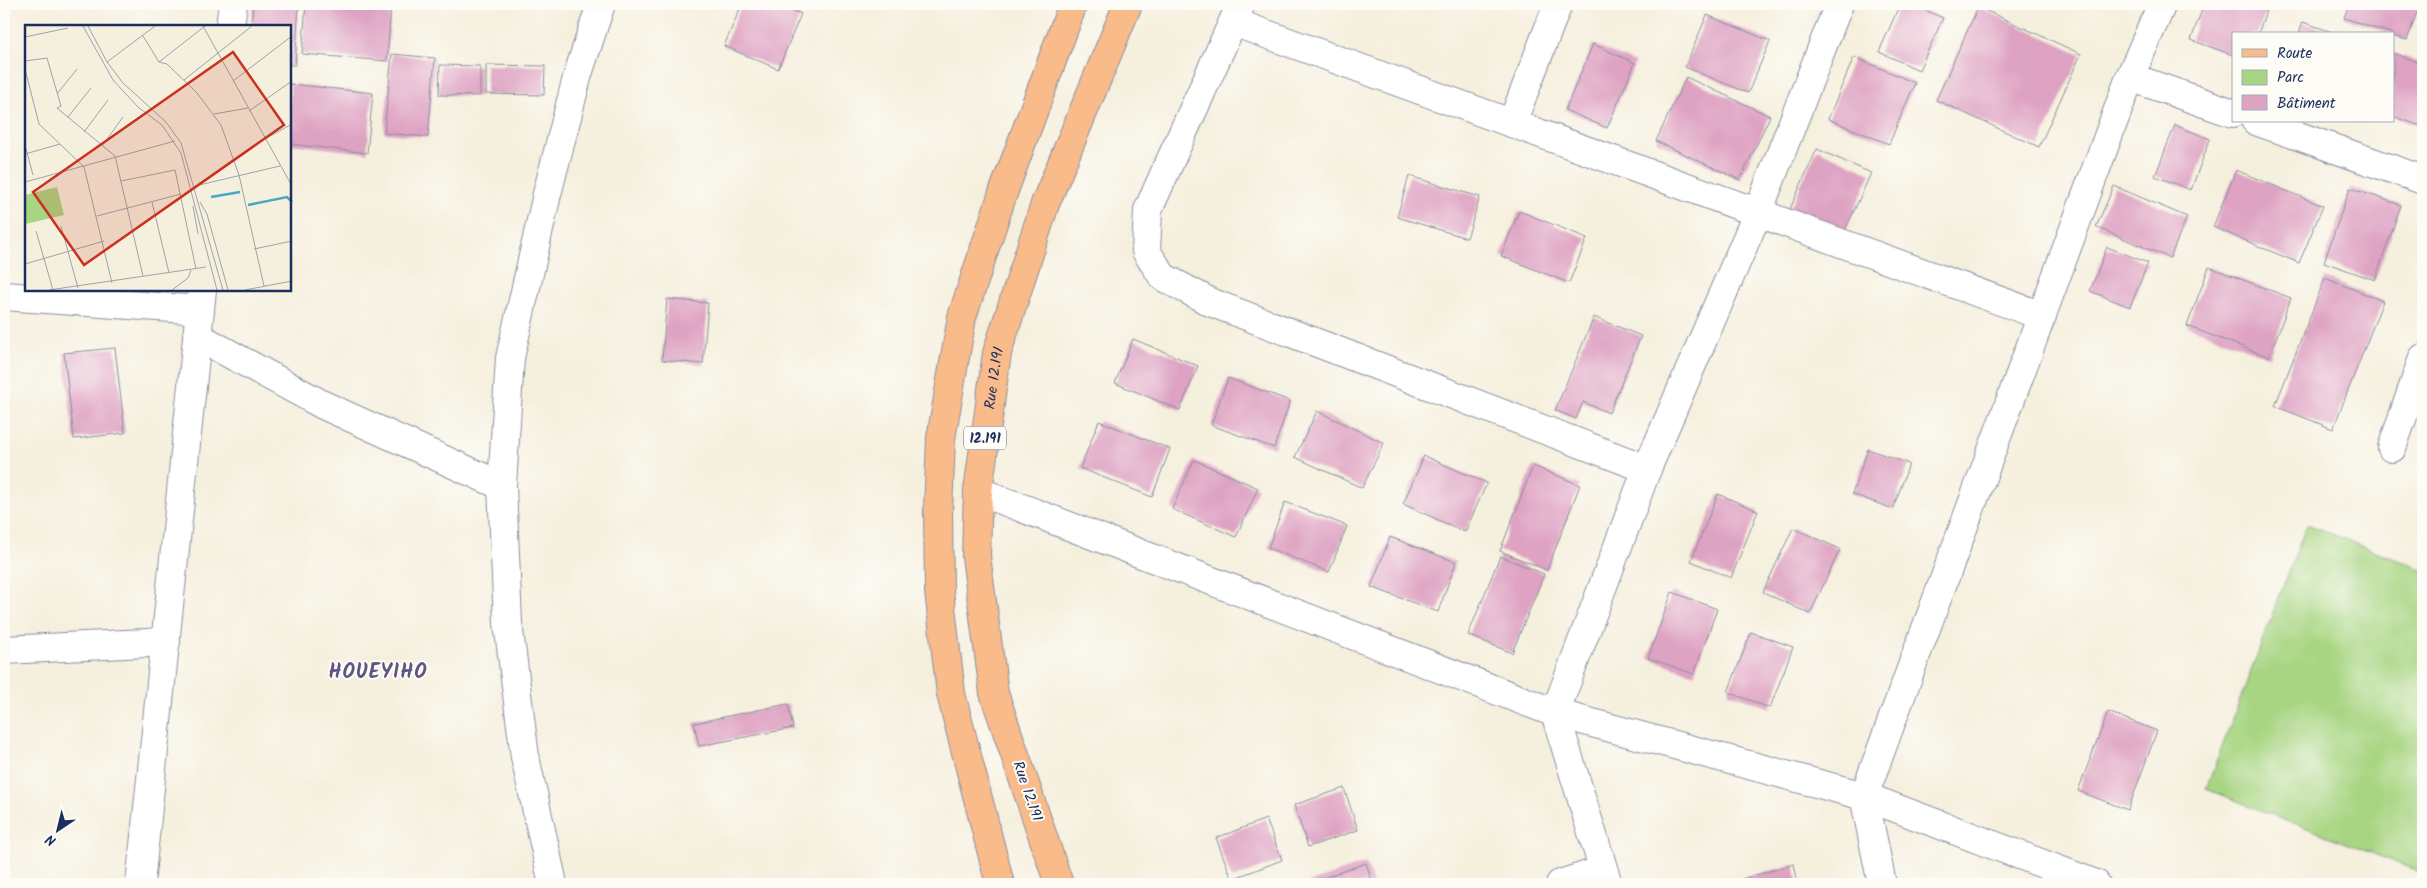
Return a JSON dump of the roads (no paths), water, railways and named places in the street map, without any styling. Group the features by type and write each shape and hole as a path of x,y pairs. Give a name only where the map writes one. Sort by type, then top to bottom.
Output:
{"main road":[{"name":"Rue 12.191","path":"1059,884 994,693 976,556 978,491 997,354 1046,204 1128,4"},
{"path":"1000,884 967,764 951,694 939,592 938,511 941,438 962,317 1068,5"}],"street":[{"path":"230,25 232,4"},
{"path":"553,884 524,748 508,623 502,486 510,358 547,194 578,74 601,4"},
{"path":"1512,124 1558,4"},
{"path":"1560,884 1605,877 1555,713 1647,469 1758,212 1839,4"},
{"path":"1882,884 1864,796 2130,77 2162,4"},
{"path":"1647,469 1210,302 1163,277 1146,251 1148,210 1237,13 1512,124 2042,316"},
{"path":"2130,77 2232,113"},
{"path":"2259,122 2423,180"},
{"path":"4,296 200,312 323,405 502,486"},
{"path":"140,884 200,312"},
{"path":"2392,448 2423,358"},
{"path":"978,491 1555,713 1864,796 2096,884"},
{"path":"4,650 166,642"}],"district":[{"name":"HOUEYIHO","path":"378,671"}]}
